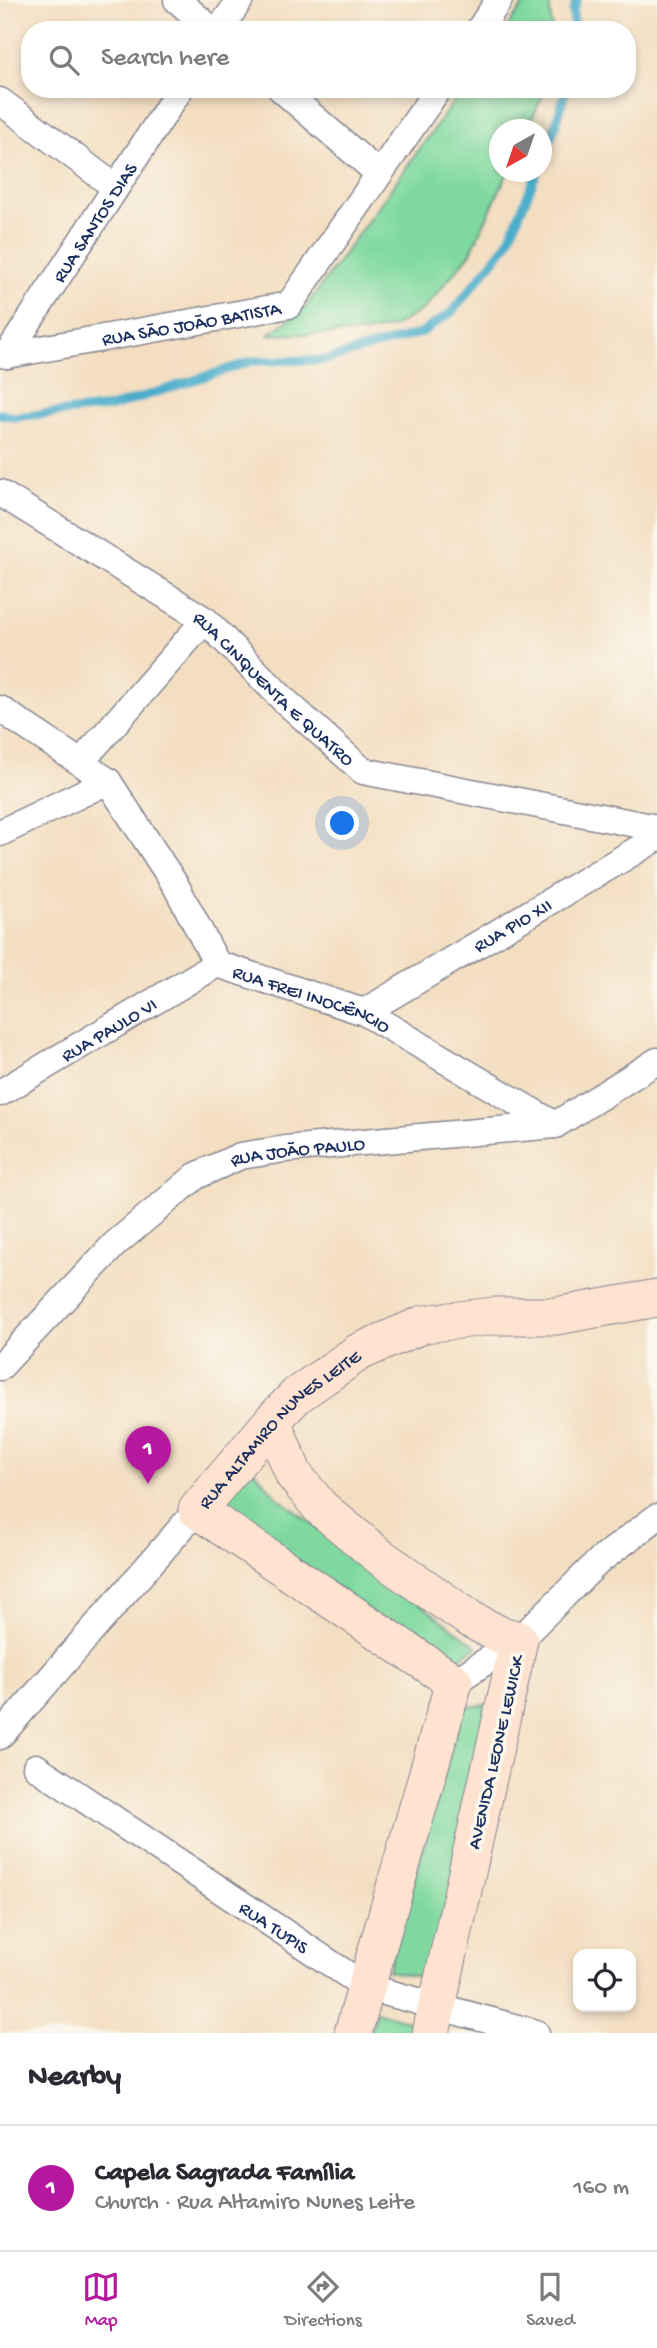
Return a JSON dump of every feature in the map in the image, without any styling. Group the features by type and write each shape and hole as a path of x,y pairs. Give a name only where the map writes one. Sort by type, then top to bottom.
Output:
{"main road":[{"name":"RUA ALTAMIRO NUNES LEITE","path":"197,1510 297,1395 359,1352 425,1324 494,1316 556,1316 657,1298"},
{"name":"AVENIDA LEONE LEWICK","path":"272,1421 294,1475 321,1508 379,1556 470,1619 498,1634 519,1640 434,2020"},
{"path":"197,1510 454,1682 353,2033"}],"street":[{"path":"177,0 202,21"},
{"path":"225,21 240,0"},
{"path":"485,21 499,0"},
{"name":"RUA SANTOS DIAS","path":"4,354 174,98"},
{"path":"291,98 379,174"},
{"name":"RUA SÃO JOÃO BATISTA","path":"4,354 289,305 432,98"},
{"path":"0,101 115,187"},
{"name":"RUA CINQUENTA E QUATRO","path":"0,493 205,620 284,700 363,771 657,828"},
{"path":"80,762 205,620"},
{"name":"RUA FREI INOCÊNCIO","path":"0,709 108,781 176,886 217,964 364,1012 555,1125"},
{"path":"0,833 108,781"},
{"name":"RUA PIO XII","path":"364,1012 657,838"},
{"name":"RUA PAULO VI","path":"0,1093 217,964"},
{"name":"RUA JOÃO PAULO","path":"0,1367 115,1244 196,1176 240,1156 285,1149 555,1125 657,1061"},
{"name":"RUA ALTAMIRO NUNES LEITE","path":"0,1736 197,1510"},
{"path":"454,1682 519,1640 599,1561 657,1517"},
{"name":"RUA TUPIS","path":"36,1767 366,1987 434,2020 536,2033"}],"green space":[{"path":"527,0 549,0 551,21 512,21"},
{"path":"457,98 542,98 532,119 489,119 489,182 503,182 470,254 424,309 393,327 365,333 268,335 305,308"},
{"path":"252,1468 278,1498 478,1647 445,1664 251,1527 223,1496"},
{"path":"498,1704 429,1979 388,1971 463,1707"},
{"path":"376,2011 418,2024 415,2033 370,2033"}],"waterway":[{"path":"574,21 573,11 577,0"},
{"path":"552,135 563,98"},
{"path":"0,414 14,417 112,407 252,361 325,360 421,333 452,312 507,244 533,182"}],"place":[{"name":"Capela Sagrada Família","path":"148,1484"}]}
